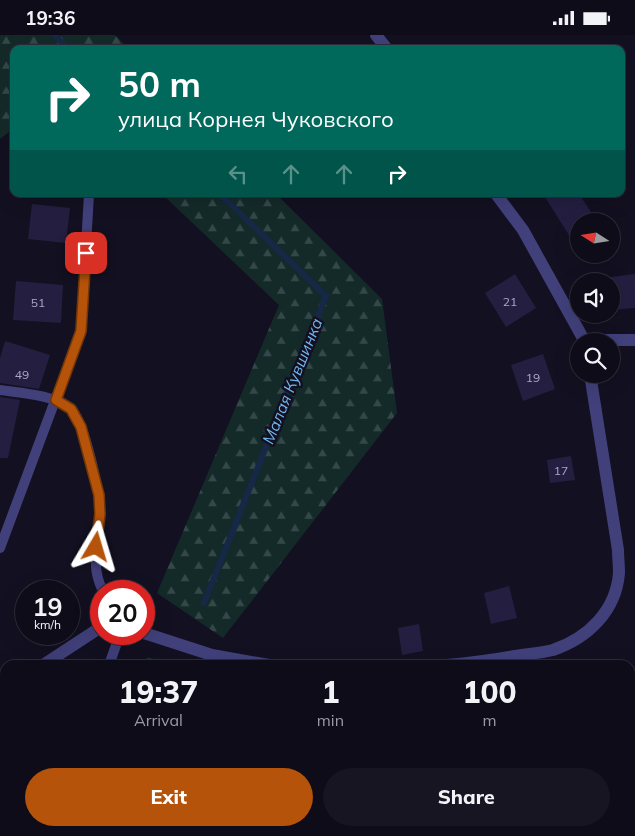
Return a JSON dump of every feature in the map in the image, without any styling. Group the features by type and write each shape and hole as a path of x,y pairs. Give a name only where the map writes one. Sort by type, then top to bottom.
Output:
{"street":[{"path":"376,35 384,45"},
{"path":"498,197 523,230 581,333"},
{"path":"620,340 635,340"},
{"path":"487,660 552,650 577,640 596,626 608,609 615,591 619,573 618,550 591,383"},
{"path":"51,660 90,634"},
{"path":"155,637 212,655 240,660"}],"lane":[{"path":"0,548 81,331 89,197"},
{"path":"0,390 56,400 71,409 81,427 99,495 100,514 94,563 98,580"},
{"path":"111,660 116,645"}],"green space":[{"path":"0,35 115,35 125,45 10,45 10,131 0,139"},
{"path":"165,197 279,197 382,299 397,413 223,638 157,593 279,305"},
{"path":"148,657 157,660 145,660"}],"building":[{"path":"545,197 581,197 592,213 570,213 570,237"},
{"path":"32,204 70,208 66,243 28,239"},
{"path":"515,274 536,308 506,327 485,293"},
{"path":"635,274 635,308 620,309 620,276"},
{"path":"16,281 63,285 61,323 13,320"},
{"path":"5,341 50,355 39,389 0,383 0,358"},
{"path":"543,354 555,389 523,401 511,365"},
{"path":"0,397 20,400 8,458 0,458"},
{"path":"571,456 575,480 550,483 547,460"},
{"path":"509,586 517,618 491,624 484,593"},
{"path":"419,624 423,651 402,655 398,628"}],"waterway":[{"name":"Малая Кувшинка","path":"54,35 65,45"},
{"name":"Малая Кувшинка","path":"204,603 326,296 223,197"}],"route":[{"path":"86,253 81,331 56,400 71,409 81,427 99,495 100,514 96,547"}]}
